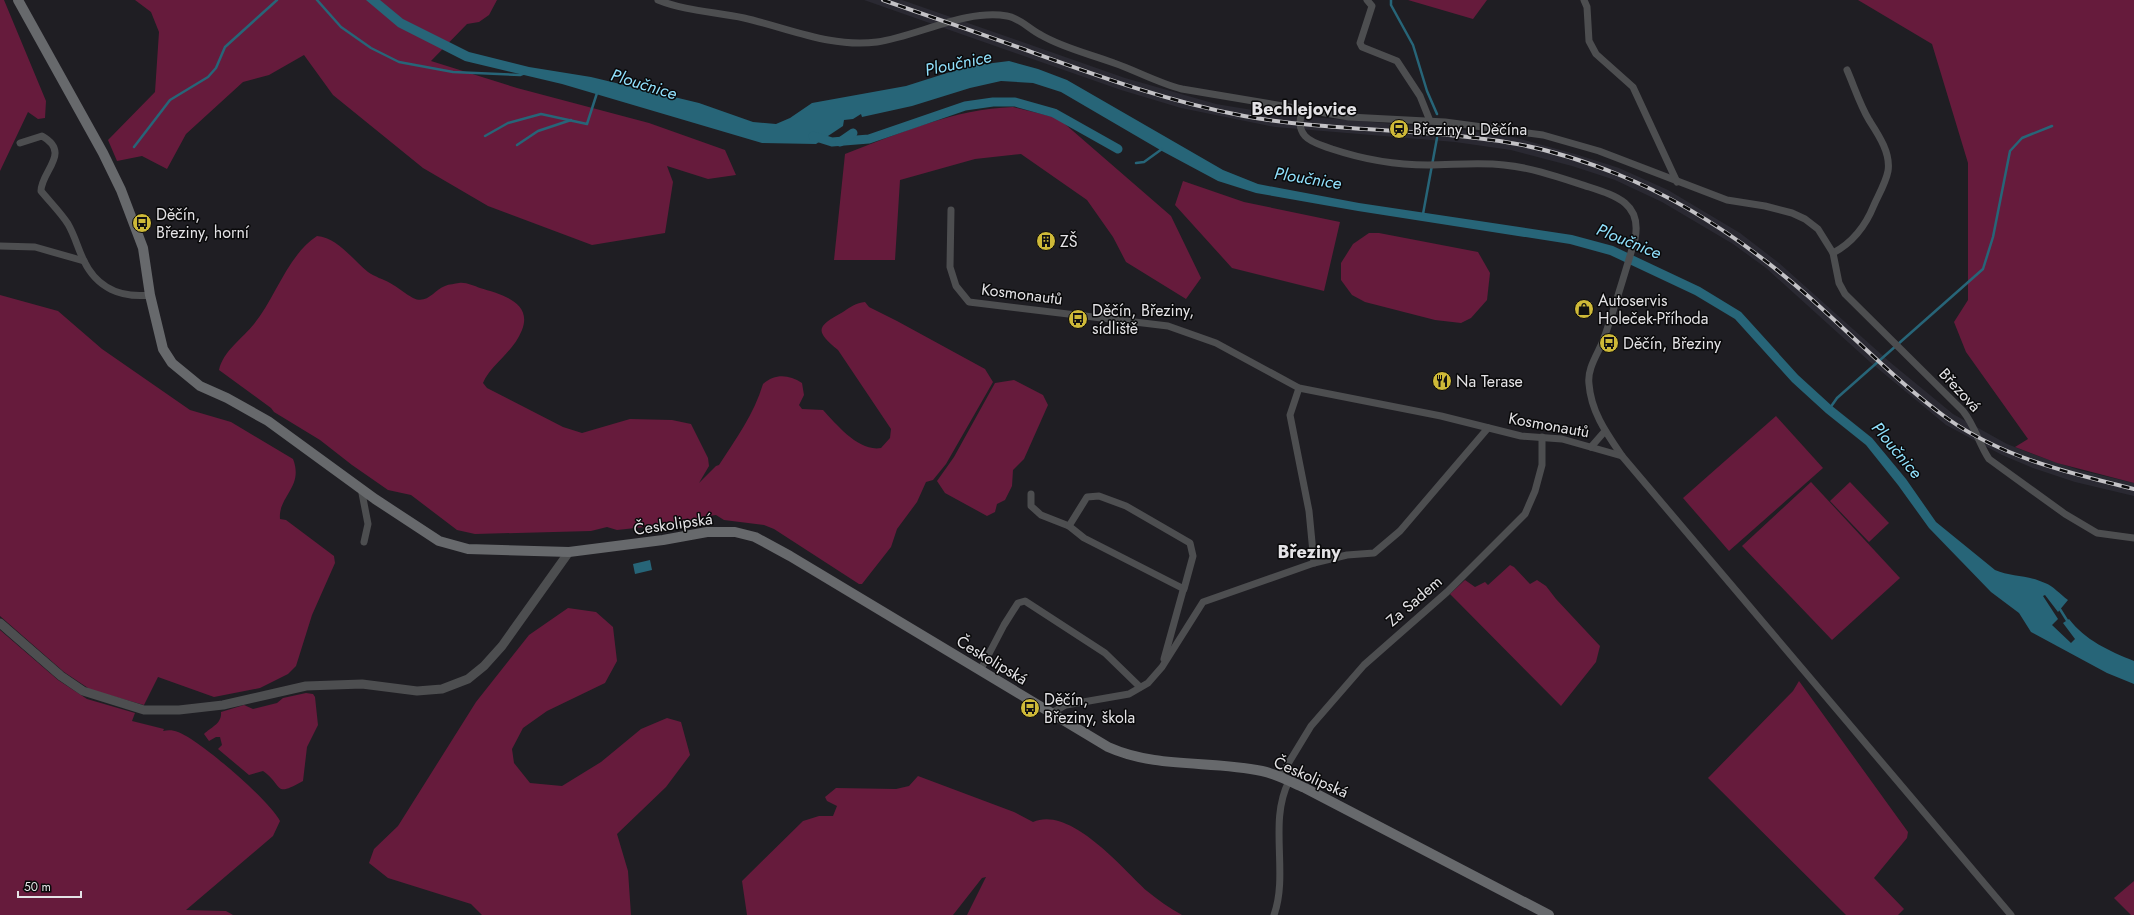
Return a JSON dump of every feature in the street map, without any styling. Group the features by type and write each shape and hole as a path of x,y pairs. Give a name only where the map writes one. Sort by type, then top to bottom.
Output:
{"main road":[{"name":"Českolipská","path":"18,0 103,153 121,190 143,248 150,295 163,348 172,363 200,386 227,398 268,421 438,541 468,549 569,552 663,540 707,532 735,532 755,537 790,556 1108,747 1126,755 1148,759 1263,771 1284,779 1549,915"}],"street":[{"name":"Březová","path":"658,0 702,11 745,18 817,39 855,42 876,42 946,22 994,15 1008,16 1017,19 1041,36 1116,63 1159,83 1205,94 1302,110 1349,116 1430,121 1543,135 1599,151 1727,200 1792,213 1818,229 1833,253 1840,283 1845,294 1963,411 1972,422 1982,449 1989,459 2065,514 2097,532 2134,538"},
{"path":"1367,0 1372,6 1360,43 1362,47 1397,61 1420,96 1430,121"},
{"path":"1584,0 1587,7 1589,41 1596,54 1633,87 1677,182"},
{"path":"1833,253 1848,244 1861,228 1871,213 1888,171 1888,162 1879,134 1869,120 1847,70"},
{"path":"1302,110 1300,123 1306,137 1321,145 1356,156 1427,165 1484,164 1523,168 1543,172 1622,200 1634,214 1637,230 1636,239 1602,342 1590,371 1590,389 1598,418 1604,431 1622,456 2011,915"},
{"path":"20,143 42,136 49,140 54,148 55,162 41,184 41,191 68,224 84,261 98,283 116,293 126,295 150,295"},
{"name":"Kosmonautů","path":"951,210 950,267 956,286 969,302 1168,326 1216,343 1300,388 1441,416 1521,436 1562,439 1622,456"},
{"path":"0,246 35,247 84,261"},
{"path":"1300,388 1290,415 1310,511 1314,563"},
{"path":"1051,713 1066,705 1129,694 1148,683 1162,667 1203,602 1314,563 1347,555 1374,554 1400,531 1488,428"},
{"path":"1591,447 1604,431"},
{"name":"Za Sadem","path":"1274,915 1279,888 1278,849 1284,779 1311,726 1364,665 1447,592 1525,514 1535,491 1542,465 1542,437"},
{"path":"361,488 368,524 364,542"},
{"path":"1031,494 1031,506 1041,516 1069,526 1084,538 1184,589 1184,587"},
{"path":"1069,526 1087,497 1099,496 1126,506 1190,543 1193,556 1162,667"},
{"path":"0,623 61,676 83,692 144,710 179,710 223,705 306,686 362,684 418,691 442,689 468,679 484,666 502,646 569,552"},
{"path":"980,671 1004,625 1018,603 1025,601 1105,653 1140,687"}],"shaded area":[{"path":"0,0 4,0 46,101 45,118 38,119 28,112 0,171"},
{"path":"135,0 497,0 489,15 479,22 467,24 431,61 517,88 649,123 725,150 736,175 708,179 667,166 673,182 665,233 592,245 488,206 423,168 333,95 304,55 269,75 243,82 186,134 167,169 142,156 117,161 108,140 155,92 159,32 151,12"},
{"path":"864,0 902,0 1125,78 1216,104 1276,114 1456,129 1513,137 1619,168 1668,190 1740,233 1779,263 1891,363 1953,414 2007,444 2038,456 2079,470 2134,483 2134,496 2075,482 2033,468 2002,455 1946,425 1870,362 1766,268 1733,244 1662,202 1615,180 1572,166 1511,150 1455,142 1275,127 1181,108 1121,90"},
{"path":"1408,0 1487,0 1473,19"},
{"path":"1858,0 2134,0 2134,483 2057,463 2015,447 2028,439 1966,352 1954,322 1968,300 1968,163 1932,44"},
{"path":"1013,107 1058,118 1171,216 1201,278 1186,299 1126,262 1113,237 1087,200 1021,154 975,159 900,180 895,260 834,260 845,154 907,130 948,117 970,112"},
{"path":"1183,181 1244,202 1340,222 1324,291 1232,268 1175,205"},
{"path":"1369,233 1379,233 1478,252 1490,273 1487,300 1471,318 1461,323 1435,320 1365,302 1352,295 1341,280 1341,263 1353,244"},
{"path":"317,236 332,241 345,250 368,272 418,300 422,300 430,296 447,285 462,283 470,284 497,293 513,301 523,312 524,320 522,330 508,352 487,376 483,383 487,388 563,427 582,433 630,419 672,420 691,424 708,458 709,466 699,483 716,466 719,465 750,416 763,384 773,378 782,376 792,378 802,383 804,395 799,405 802,409 823,410 842,430 857,442 873,448 881,448 890,438 891,429 838,350 825,338 822,333 824,325 828,321 859,303 865,302 869,307 985,369 993,382 946,464 933,480 926,482 917,502 897,529 891,547 862,584 859,584 774,529 764,525 724,520 716,515 700,517 682,523 617,530 607,527 591,531 475,534 457,530 411,495 388,490 320,440 274,412 271,408 219,370 221,363 229,351 250,329 262,313 298,254"},
{"path":"0,295 58,311 102,349 190,410 231,422 293,459 296,469 295,477 280,511 280,519 286,520 334,556 335,563 312,615 296,666 288,674 260,688 214,697 158,677 144,705 91,690 64,672 0,616"},
{"path":"1014,380 1043,395 1048,405 1024,459 1013,470 1012,486 1005,500 997,504 995,512 987,516 945,493 937,481 954,457 995,383"},
{"path":"1776,416 1823,468 1729,551 1683,498"},
{"path":"1811,482 1900,578 1832,640 1742,546"},
{"path":"1850,482 1889,523 1869,542 1830,501"},
{"path":"1510,565 1514,567 1530,584 1537,580 1546,586 1556,599 1600,646 1596,662 1561,706 1450,594 1465,580 1475,587 1485,582 1488,585"},
{"path":"568,608 596,612 613,627 617,661 605,683 547,711 523,728 512,749 514,763 530,783 562,786 601,762 641,729 667,718 681,722 690,755 666,787 617,834 628,871 631,915 482,915 471,904 388,878 369,863 374,849 398,826 476,702 529,635"},
{"path":"0,630 58,680 87,699 135,713 132,721 164,729 163,731 176,731 202,746 234,772 274,812 280,821 273,836 186,910 226,911 233,915 0,915"},
{"path":"1799,681 1908,832 1907,838 1874,878 1904,909 1898,915 1846,915 1708,778 1793,691"},
{"path":"306,693 313,694 315,697 318,725 307,747 303,781 287,789 280,788 270,776 263,771 249,775 218,749 222,745 220,737 216,737 209,741 204,734 220,720 221,712 244,705 253,709 277,703 283,698"},
{"path":"918,776 1014,812 1033,822 1048,819 1063,823 1079,831 1110,855 1147,891 1182,915 967,915 986,877 982,878 953,915 747,915 742,881 803,821 819,816 833,816 837,806 827,801 825,797 836,788 896,789 909,786"},
{"path":"2134,881 2134,915 2131,915 2114,898"}],"water":[{"path":"366,0 380,0 403,19 469,52 529,67 591,77 699,103 753,122 776,124 790,118 812,103 906,86 969,66 1009,61 1038,69 1067,80 1223,170 1258,184 1359,203 1572,235 1613,246 1700,287 1741,312 1798,375 1832,406 1872,438 1906,479 1936,522 1995,570 2007,574 2039,580 2056,590 2068,600 2058,612 2045,595 2043,596 2058,619 2052,625 2071,643 2075,639 2063,623 2069,619 2090,639 2107,649 2134,661 2134,684 2107,673 2031,632 2019,613 1991,592 1929,528 1898,485 1866,445 1826,413 1792,382 1735,319 1695,295 1610,255 1570,244 1358,211 1256,193 1218,181 1162,151 1061,92 1033,83 1001,81 970,88 912,106 862,117 861,114 853,119 844,120 843,126 816,144 762,143 562,84 465,61 398,27"},
{"path":"650,560 652,570 635,574 633,564"}],"waterway":[{"path":"134,147 170,100 208,77 216,68 225,47 277,0"},
{"path":"317,0 341,27 371,48 399,62 453,72 520,75 525,73"},
{"path":"1391,0 1391,5 1413,45 1427,91 1437,114"},
{"path":"485,136 508,123 541,114 587,124 597,93"},
{"path":"813,136 832,142 869,139 965,106 993,102 1015,102 1054,113 1118,149"},
{"path":"517,145 538,131 571,120"},
{"path":"1830,408 1837,398 1983,269 1993,237 2010,151 2022,138 2052,126"},
{"path":"840,142 853,133"},
{"path":"1423,214 1437,138"},
{"path":"1136,163 1144,162 1162,149"},
{"path":"2058,606 2068,622"}],"railway":[{"path":"883,0 1107,79 1161,96 1216,110 1244,116 1310,125 1445,135 1511,143 1565,156 1617,174 1669,198 1694,212 1742,243 1808,296 1912,390 1948,419 1969,433 2014,454 2038,463 2085,477 2134,489"}],"place":[{"name":"Březiny u Děčína","path":"1399,129"},
{"name":"Děčín, Březiny, horní","path":"142,223"},
{"name":"ZŠ","path":"1046,241"},
{"name":"Autoservis Holeček-Příhoda","path":"1584,309"},
{"name":"Děčín, Březiny, sídliště","path":"1078,319"},
{"name":"Děčín, Březiny","path":"1609,343"},
{"name":"Na Terase","path":"1442,381"},
{"name":"Děčín, Březiny, škola","path":"1030,708"}],"district":[{"name":"Bechlejovice","path":"1304,109"},
{"name":"Březiny","path":"1309,552"}],"water label":[{"name":"Ploučnice","path":"958,63"},
{"name":"Ploučnice","path":"644,84"},
{"name":"Ploučnice","path":"1308,178"},
{"name":"Ploučnice","path":"1629,241"},
{"name":"Ploučnice","path":"1897,450"}]}
